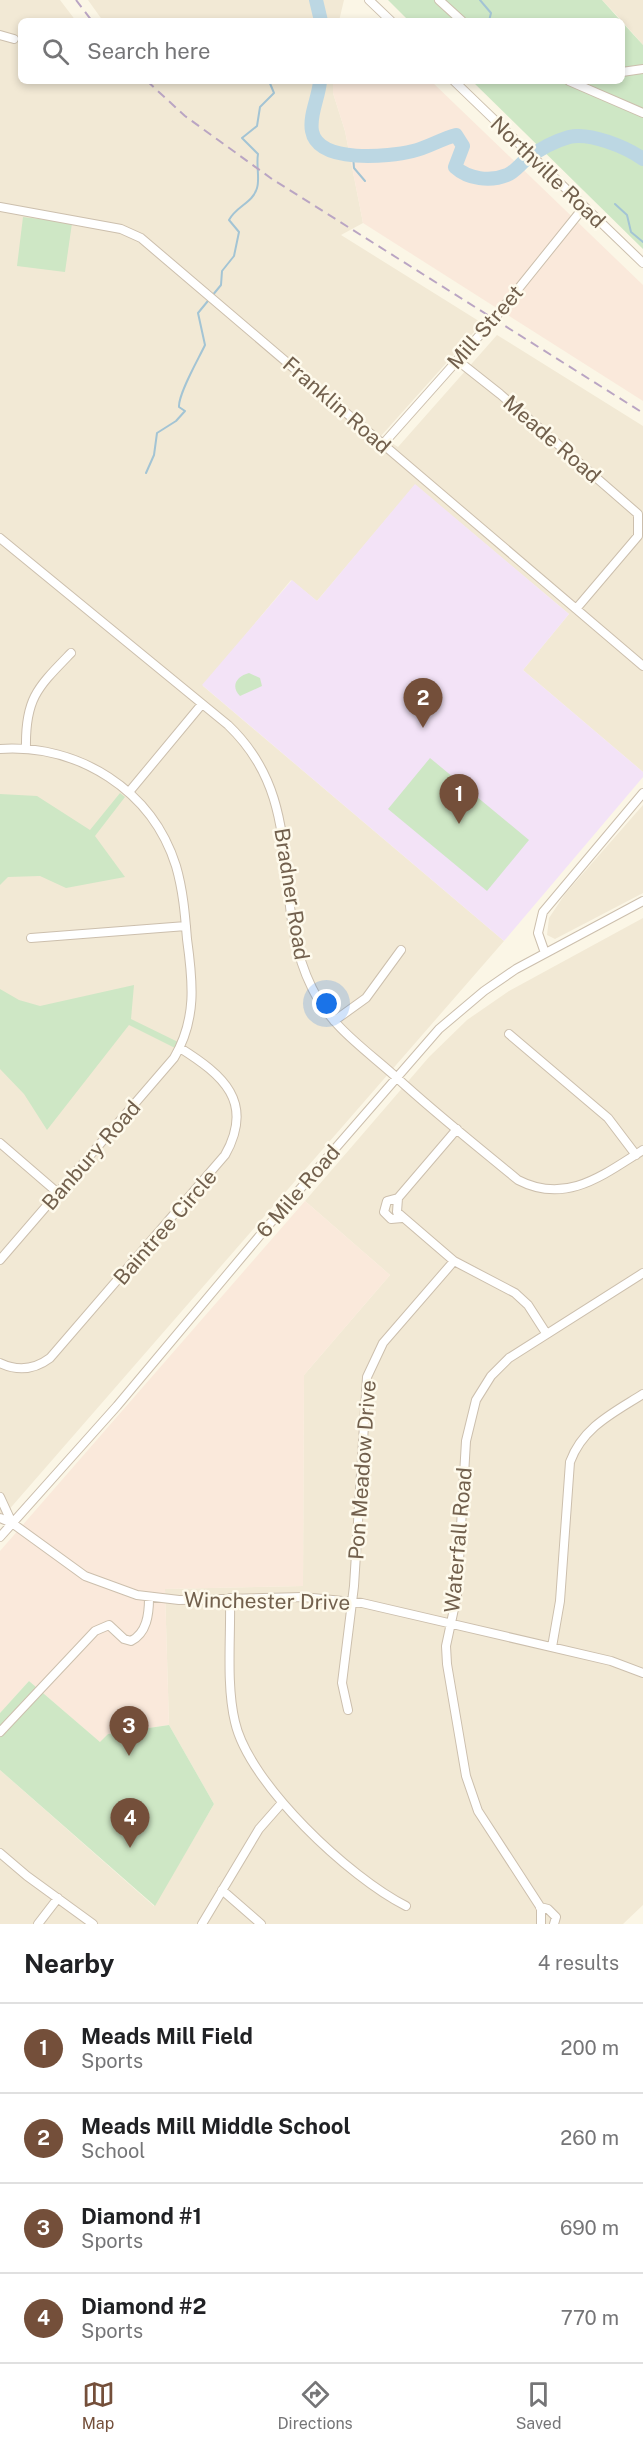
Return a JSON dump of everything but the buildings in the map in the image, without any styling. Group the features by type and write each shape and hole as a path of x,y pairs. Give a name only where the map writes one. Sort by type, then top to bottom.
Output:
{"street":[{"path":"369,0 388,18"},
{"path":"439,0 459,18"},
{"path":"0,35 14,39"},
{"path":"625,72 643,69"},
{"name":"Northville Road","path":"458,84 643,263"},
{"path":"575,84 643,113"},
{"name":"Franklin Road","path":"0,207 127,231 169,260 643,666"},
{"name":"Mill Street","path":"383,444 494,319 585,207"},
{"name":"Meade Road","path":"457,360 638,514 639,536 576,609"},
{"name":"Bradner Road","path":"0,538 202,704 244,741 259,762 271,786 280,817 298,954 312,989 333,1021 395,1077 518,1180 547,1190 564,1190 587,1184 640,1152"},
{"path":"26,748 26,724 30,705 47,678 71,653"},
{"path":"129,792 202,704"},
{"name":"Banbury Road","path":"0,749 26,748 52,752 81,761 106,774 129,792 152,818 171,852 180,881 194,999 189,1026 180,1048 166,1068 0,1260"},
{"path":"544,953 538,933 543,912 643,793"},
{"name":"6 Mile Road","path":"0,1537 117,1406 395,1077 459,1011 500,979 544,953 643,902"},
{"path":"31,938 186,926"},
{"path":"333,1021 366,998 401,950"},
{"path":"509,1034 608,1118 640,1152"},
{"name":"Baintree Circle","path":"0,1363 24,1369 36,1367 50,1358 225,1155 236,1130 237,1114 233,1097 216,1071 180,1048"},
{"path":"402,1218 391,1219 384,1212 387,1201 398,1198 457,1130"},
{"path":"0,1143 58,1193"},
{"path":"398,1198 397,1209 402,1218 454,1261 515,1293 528,1305 546,1333"},
{"name":"Pon Meadow Drive","path":"348,1710 342,1683 352,1602 369,1369 383,1343 454,1261"},
{"name":"Waterfall Road","path":"554,1924 556,1917 548,1909 540,1907 486,1827 471,1794 447,1664 446,1646 457,1595 466,1441 471,1411 482,1389 499,1366 546,1333 643,1273"},
{"path":"552,1647 560,1601 567,1476 574,1452 597,1423 643,1394"},
{"name":"Winchester Drive","path":"0,1497 12,1523"},
{"name":"Winchester Drive","path":"0,1518 12,1523 85,1576 113,1589 149,1598 303,1597 352,1602 611,1661 643,1672"},
{"path":"0,1732 95,1631 109,1625 124,1639 131,1641 140,1635 148,1617 149,1598"},
{"path":"230,1598 232,1705 235,1724 245,1748 281,1804 380,1893 406,1906"},
{"path":"202,1924 259,1828 281,1804"},
{"path":"0,1852 27,1876 93,1924"},
{"path":"222,1890 261,1924"},
{"path":"38,1924 58,1898"},
{"path":"540,1907 543,1915 540,1924"}],"shaded area":[{"path":"0,0 60,0 74,18 18,18 18,84 333,84 333,93 345,131 363,223 341,235 482,323 381,436 398,447 497,335 643,426 643,772 523,670 569,614 415,485 317,601 291,580 203,686 504,941 0,1520"},
{"path":"88,0 344,0 340,18 101,18"},
{"path":"602,0 643,0 643,45 625,24 625,18 619,18"},
{"path":"333,84 434,84 643,285 643,401 363,223 345,131 333,93"},
{"path":"415,484 569,614 523,670 643,772 643,777 504,941 202,685 292,580 317,601"},
{"path":"643,805 643,893 555,939 547,935 549,918 565,894"},
{"path":"643,918 643,1905 623,1924 0,1924 0,1770 154,1906 214,1804 169,1725 165,1589 303,1586 304,1375 390,1275 305,1201 429,1057 467,1020 509,991"},
{"path":"305,1201 390,1275 304,1375 303,1586 165,1589 169,1725 108,1734 101,1743 29,1681 0,1713 0,1551"}],"green space":[{"path":"388,0 602,0 618,18 406,18"},
{"path":"625,25 643,45 643,249 475,84 625,84"},
{"path":"23,217 72,223 65,272 17,266"},
{"path":"249,673 260,678 262,686 240,696 236,689 236,682 241,676"},
{"path":"430,758 529,840 487,891 388,809"},
{"path":"120,793 125,797 95,836 125,877 66,888 40,876 8,877 0,885 0,794 37,796 90,830"},
{"path":"134,985 131,1019 178,1042 175,1048 129,1025 47,1130 24,1094 0,1069 0,989 19,1000 40,1006"},
{"path":"29,1681 100,1742 108,1734 169,1725 214,1804 155,1906 0,1770 0,1713"}],"waterway":[{"path":"316,0 320,18"},
{"path":"480,0 491,13 490,18"},
{"path":"318,18 320,14"},
{"path":"146,473 154,455 157,433 176,421 185,411 179,407 182,394 205,345 198,313 221,285 222,271 234,256 239,232 229,220 252,197 257,188 258,154 242,138 257,126 260,107 274,93 270,84"},
{"path":"320,84 311,125 312,131 317,142 327,149 340,153 356,156 402,153 418,150 456,135 463,146 455,167 473,177 487,179 510,174 538,151 569,137 597,139 627,150 643,159"},
{"path":"353,155 354,168 365,181"},
{"path":"615,204 627,215 631,232 643,242"}],"railway":[{"path":"76,0 90,18"},
{"path":"150,84 185,116 272,179 643,413"}],"place":[{"name":"Meads Mill Middle School","path":"423,728"},
{"name":"Meads Mill Field","path":"459,824"},
{"name":"Diamond #1","path":"129,1756"},
{"name":"Diamond #2","path":"130,1848"}]}
